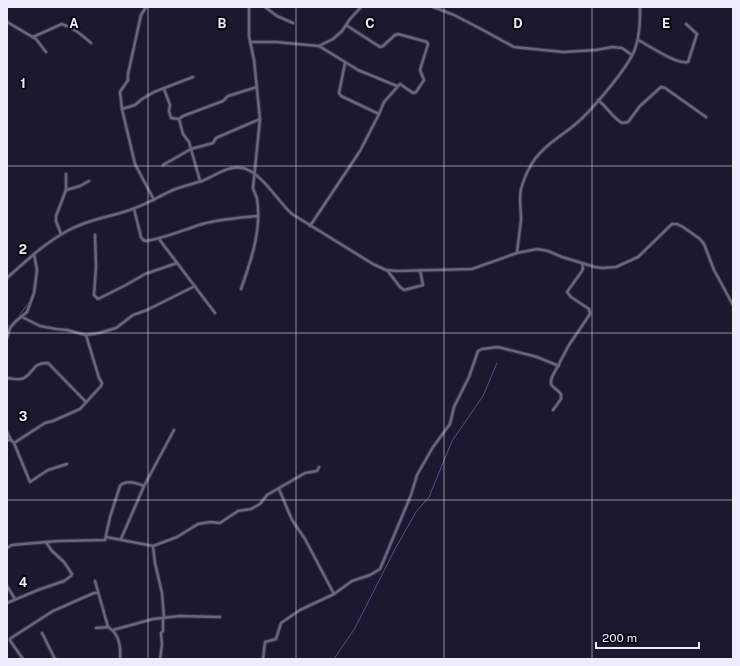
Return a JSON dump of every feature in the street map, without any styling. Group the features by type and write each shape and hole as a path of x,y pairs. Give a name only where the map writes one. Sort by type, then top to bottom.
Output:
{"street":[{"path":"146,7 141,15 128,80 120,92 122,109 135,164 154,200"},
{"path":"241,288 251,259 257,231 257,197 253,188 260,118 250,42 249,7"},
{"path":"265,7 269,8 277,16 293,23"},
{"path":"319,46 333,39 342,31 361,7"},
{"path":"433,7 454,15 514,47 563,52 596,50 612,47 622,48 632,56"},
{"path":"517,253 521,221 520,191 531,165 553,140 572,127 598,100 624,69 632,56 638,40 640,31 640,7"},
{"path":"7,22 33,37 39,42 46,52"},
{"path":"33,37 62,24 80,33 91,43"},
{"path":"638,40 671,58 685,63 688,62 697,34 686,24"},
{"path":"250,42 276,42 319,46 358,70 397,86 400,84 413,93 416,92 424,80 420,70 428,44 427,42 398,34 380,47 346,25"},
{"path":"346,63 340,96 380,114"},
{"path":"122,109 135,105 164,88 193,77"},
{"path":"310,226 360,151 380,114 384,102 397,86"},
{"path":"164,88 170,105 169,111 171,118 179,119 183,116 223,101 228,96 257,87"},
{"path":"598,100 616,119 622,123 628,122 640,106 661,87 665,88 706,117"},
{"path":"163,165 191,149 213,143 216,138 260,118"},
{"path":"179,119 183,134 189,142 200,181"},
{"path":"7,278 34,254 61,234 77,225 95,218 134,209 174,190 200,181 227,169 243,168 254,173 292,214 373,264 386,270 472,269 517,253 536,249 548,251 581,263 602,268 616,266 638,256 672,224 676,224 693,234 704,244 714,270 733,305"},
{"path":"61,234 56,221 56,216 66,190 66,174"},
{"path":"66,190 72,189 89,180"},
{"path":"134,209 143,240 159,239 200,224 230,218 257,216"},
{"path":"95,235 96,267 94,295 98,299 145,274 177,263"},
{"path":"159,239 215,313"},
{"path":"7,338 10,328 27,312 34,293 37,270 34,254"},
{"path":"554,410 561,399 561,394 552,386 550,382 569,345 590,314 589,309 571,297 567,292 582,271 583,268 581,263"},
{"path":"386,270 404,290 423,285 420,270"},
{"path":"22,317 40,326 86,335 99,333 116,328 133,315 147,310 195,286"},
{"path":"14,443 45,423 80,409 101,386 102,383 99,378 86,335"},
{"path":"263,659 265,642 276,639 281,623 300,610 334,594 352,581 370,575 380,569 411,495 417,475 433,447 450,424 454,407 469,377 478,351 498,347 538,357 559,366"},
{"path":"7,378 20,380 37,365 48,363 86,402"},
{"path":"121,539 144,486 174,430"},
{"path":"7,432 14,443 30,482 48,470 67,464"},
{"path":"106,537 153,546 177,537 198,524 210,522 220,523 238,511 251,509 260,504 267,496 305,473 316,471 319,467"},
{"path":"7,548 12,545 46,542 105,540 114,505 122,483 127,482 144,486"},
{"path":"279,489 285,500 292,520 305,539 334,594"},
{"path":"7,603 64,581 72,575 64,562 52,551 46,542"},
{"path":"153,546 162,593 163,631 161,633 162,645 160,659"},
{"path":"95,581 108,627"},
{"path":"7,586 15,600"},
{"path":"23,659 11,642 10,640 12,638 53,610 94,593 98,593"},
{"path":"113,630 153,619 180,616 220,617"},
{"path":"96,628 108,627 113,630 121,644 120,659"},
{"path":"42,633 54,659"}],"waterway":[{"path":"16,320 29,302"},
{"path":"7,327 12,324"},
{"path":"334,659 355,628 395,549 416,512 429,497 452,441 483,396 497,363"}]}
